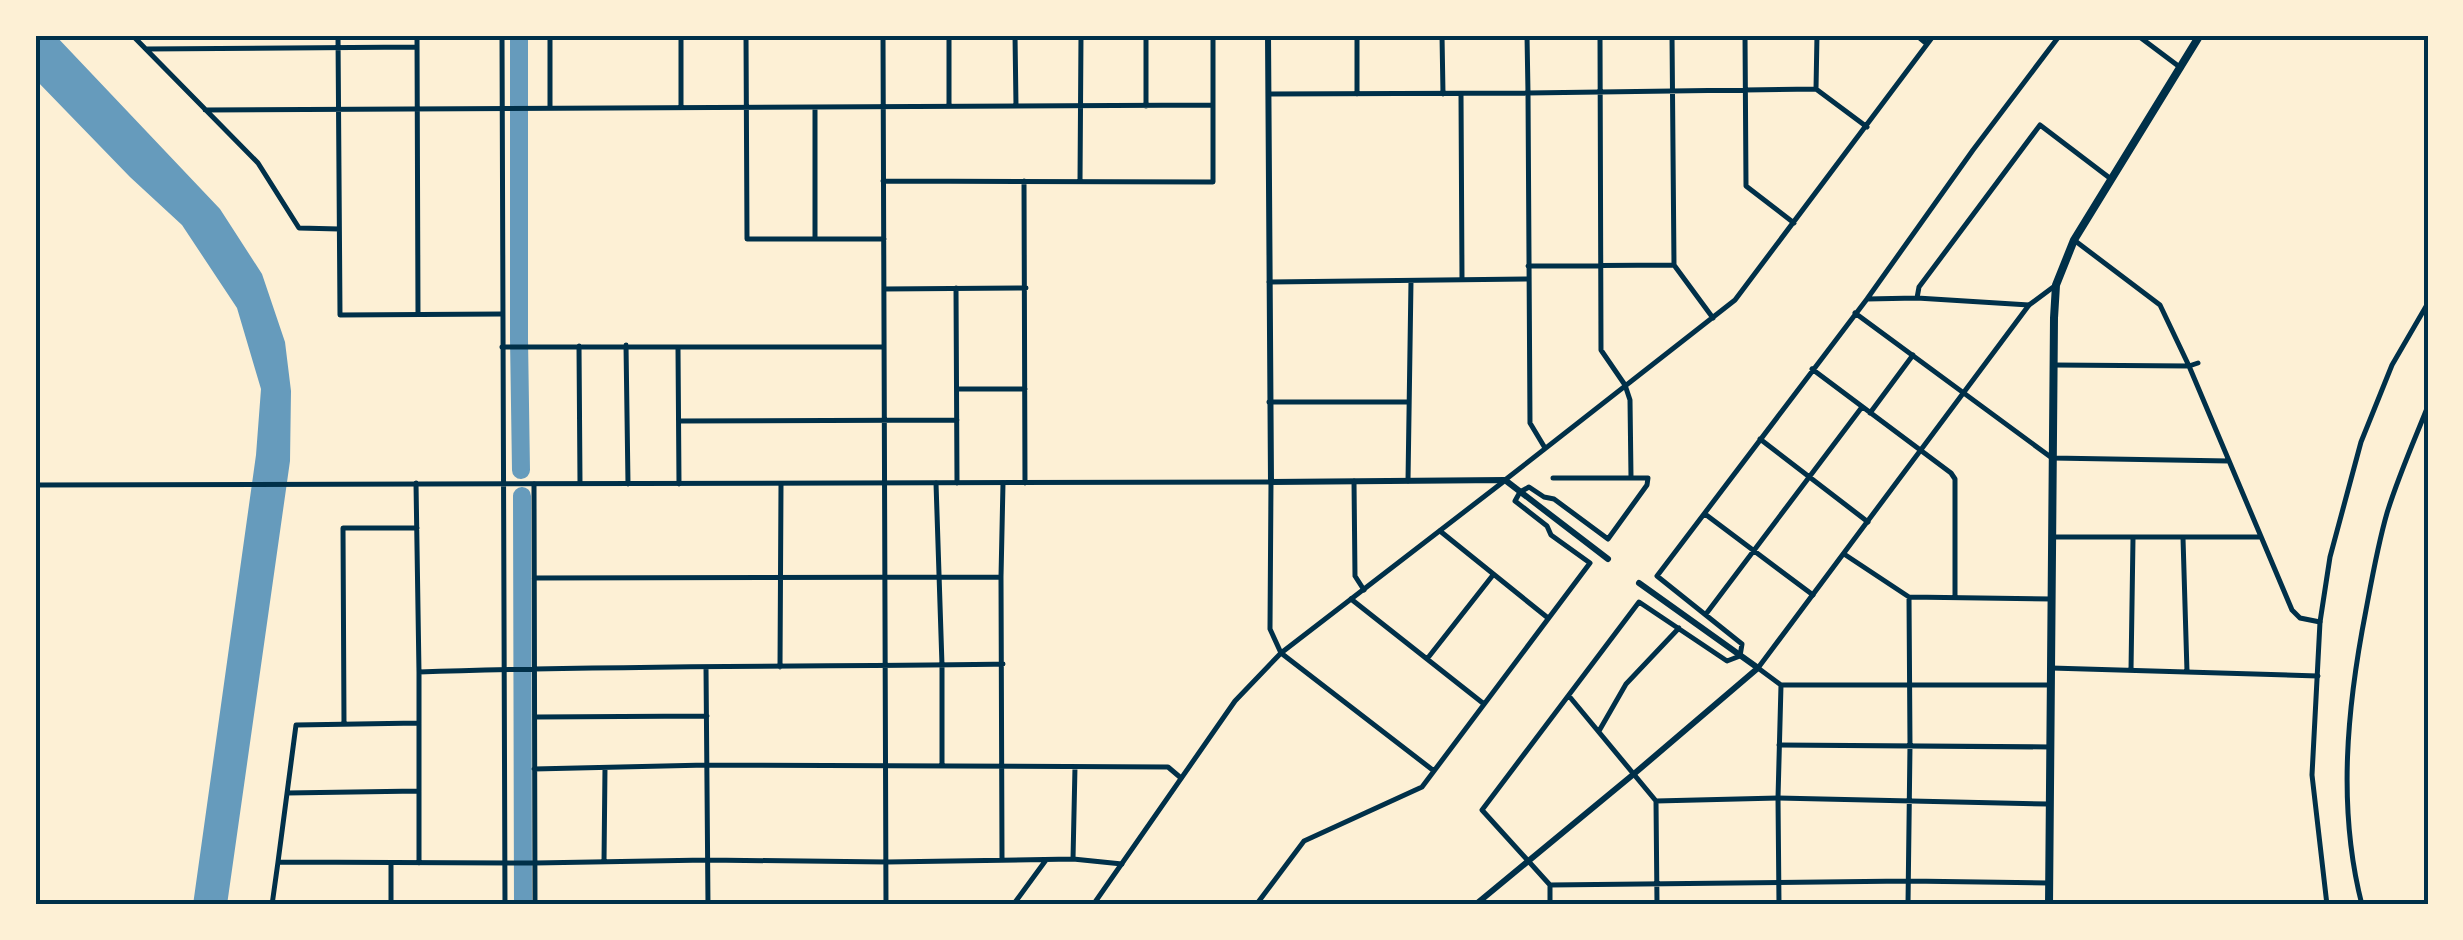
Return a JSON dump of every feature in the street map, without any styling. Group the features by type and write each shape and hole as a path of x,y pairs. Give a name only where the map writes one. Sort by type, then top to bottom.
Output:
{"highway":[{"path":"2049,905 2056,285 2074,240 2200,35"}],"main road":[{"path":"1268,35 1271,482 1505,480 1608,560"},
{"path":"1475,905 1758,668 1640,583"}],"street":[{"path":"132,35 258,164 299,228 339,229"},
{"path":"338,35 340,315 502,314"},
{"path":"418,35 418,315"},
{"path":"502,35 505,905"},
{"path":"550,35 550,108"},
{"path":"681,35 681,107"},
{"path":"746,35 747,240 884,239"},
{"path":"883,35 886,905"},
{"path":"949,35 949,105"},
{"path":"1015,35 1016,106"},
{"path":"1080,182 1081,35"},
{"path":"1146,35 1146,106"},
{"path":"883,181 1212,182 1212,35"},
{"path":"1357,35 1357,94"},
{"path":"1442,35 1443,94"},
{"path":"1527,35 1530,423 1545,448"},
{"path":"1600,35 1602,350 1630,400 1631,477"},
{"path":"1672,35 1674,265 1713,318"},
{"path":"1745,35 1746,186 1794,223"},
{"path":"1816,89 1817,35"},
{"path":"1916,35 1927,44"},
{"path":"1093,905 1235,702 1281,653 1735,300 1934,35"},
{"path":"1550,905 1550,885 1482,810 1639,602 1727,662 1740,656 1742,644 1658,576 2060,35"},
{"path":"2137,35 2181,68"},
{"path":"146,49 418,47"},
{"path":"1269,94 1816,89 1866,127"},
{"path":"1461,94 1462,280"},
{"path":"205,110 1212,106"},
{"path":"815,239 816,107"},
{"path":"1917,298 1919,287 2040,125 2111,178"},
{"path":"1024,182 1026,483"},
{"path":"2074,240 2160,305 2292,610 2300,618 2320,622"},
{"path":"1528,266 1674,265"},
{"path":"1269,282 1528,279"},
{"path":"1408,481 1411,281"},
{"path":"2052,685 1781,685 1758,668 2029,304 2056,285"},
{"path":"956,288 956,483"},
{"path":"883,289 1026,288"},
{"path":"1867,299 2029,304"},
{"path":"2327,905 2312,775 2320,622 2330,557 2361,442 2392,366 2428,303"},
{"path":"1856,313 2052,458 2229,461"},
{"path":"626,345 628,484"},
{"path":"502,346 884,347"},
{"path":"580,346 580,484"},
{"path":"678,348 679,484"},
{"path":"1870,413 1913,355"},
{"path":"2054,365 2198,363"},
{"path":"2382,364 2392,366"},
{"path":"1812,369 1951,473 1956,598"},
{"path":"957,388 1024,389"},
{"path":"1269,402 1409,402"},
{"path":"2362,905 2348,819 2350,708 2367,602 2387,513 2428,406"},
{"path":"1706,614 1862,407"},
{"path":"679,421 957,420"},
{"path":"1760,439 1868,522"},
{"path":"1256,905 1304,841 1422,787 1590,563 1551,536 1547,526 1514,502 1520,492 1529,487 1544,498 1554,499 1608,539 1648,478 1553,478"},
{"path":"35,485 1271,482 1270,628 1281,653 1434,770"},
{"path":"1354,482 1356,576 1364,590"},
{"path":"416,483 420,863"},
{"path":"936,483 942,766"},
{"path":"1002,860 1003,483"},
{"path":"534,484 530,668 535,905"},
{"path":"780,667 781,484"},
{"path":"1705,514 1813,595"},
{"path":"344,724 342,528 417,528"},
{"path":"1440,531 1548,618"},
{"path":"2052,537 2261,537"},
{"path":"2131,670 2133,537"},
{"path":"2184,538 2187,672"},
{"path":"1844,554 1909,597 2052,599"},
{"path":"1427,658 1493,575"},
{"path":"534,578 1000,578"},
{"path":"1908,905 1909,597"},
{"path":"1352,599 1484,704"},
{"path":"1599,731 1626,684 1679,628"},
{"path":"419,672 1002,664"},
{"path":"706,668 708,905"},
{"path":"2051,668 2318,676"},
{"path":"1779,905 1781,685"},
{"path":"1568,695 1656,801 1657,905"},
{"path":"538,717 707,716"},
{"path":"272,905 296,725 419,724"},
{"path":"1779,745 2051,747"},
{"path":"534,769 1168,766 1181,778"},
{"path":"1073,859 1076,767"},
{"path":"604,768 604,862"},
{"path":"287,793 419,790"},
{"path":"1656,801 1778,798 2051,804"},
{"path":"278,862 1073,859 1122,864"},
{"path":"1013,905 1046,860"},
{"path":"391,862 391,905"},
{"path":"1550,885 2049,882"}],"water":[{"path":"35,35 55,35 220,209 262,274 285,342 291,391 290,461 227,905 193,905 256,455 261,389 237,308 182,225 35,79"}],"waterway":[{"path":"519,35 521,470"},
{"path":"522,496 523,905"}]}
